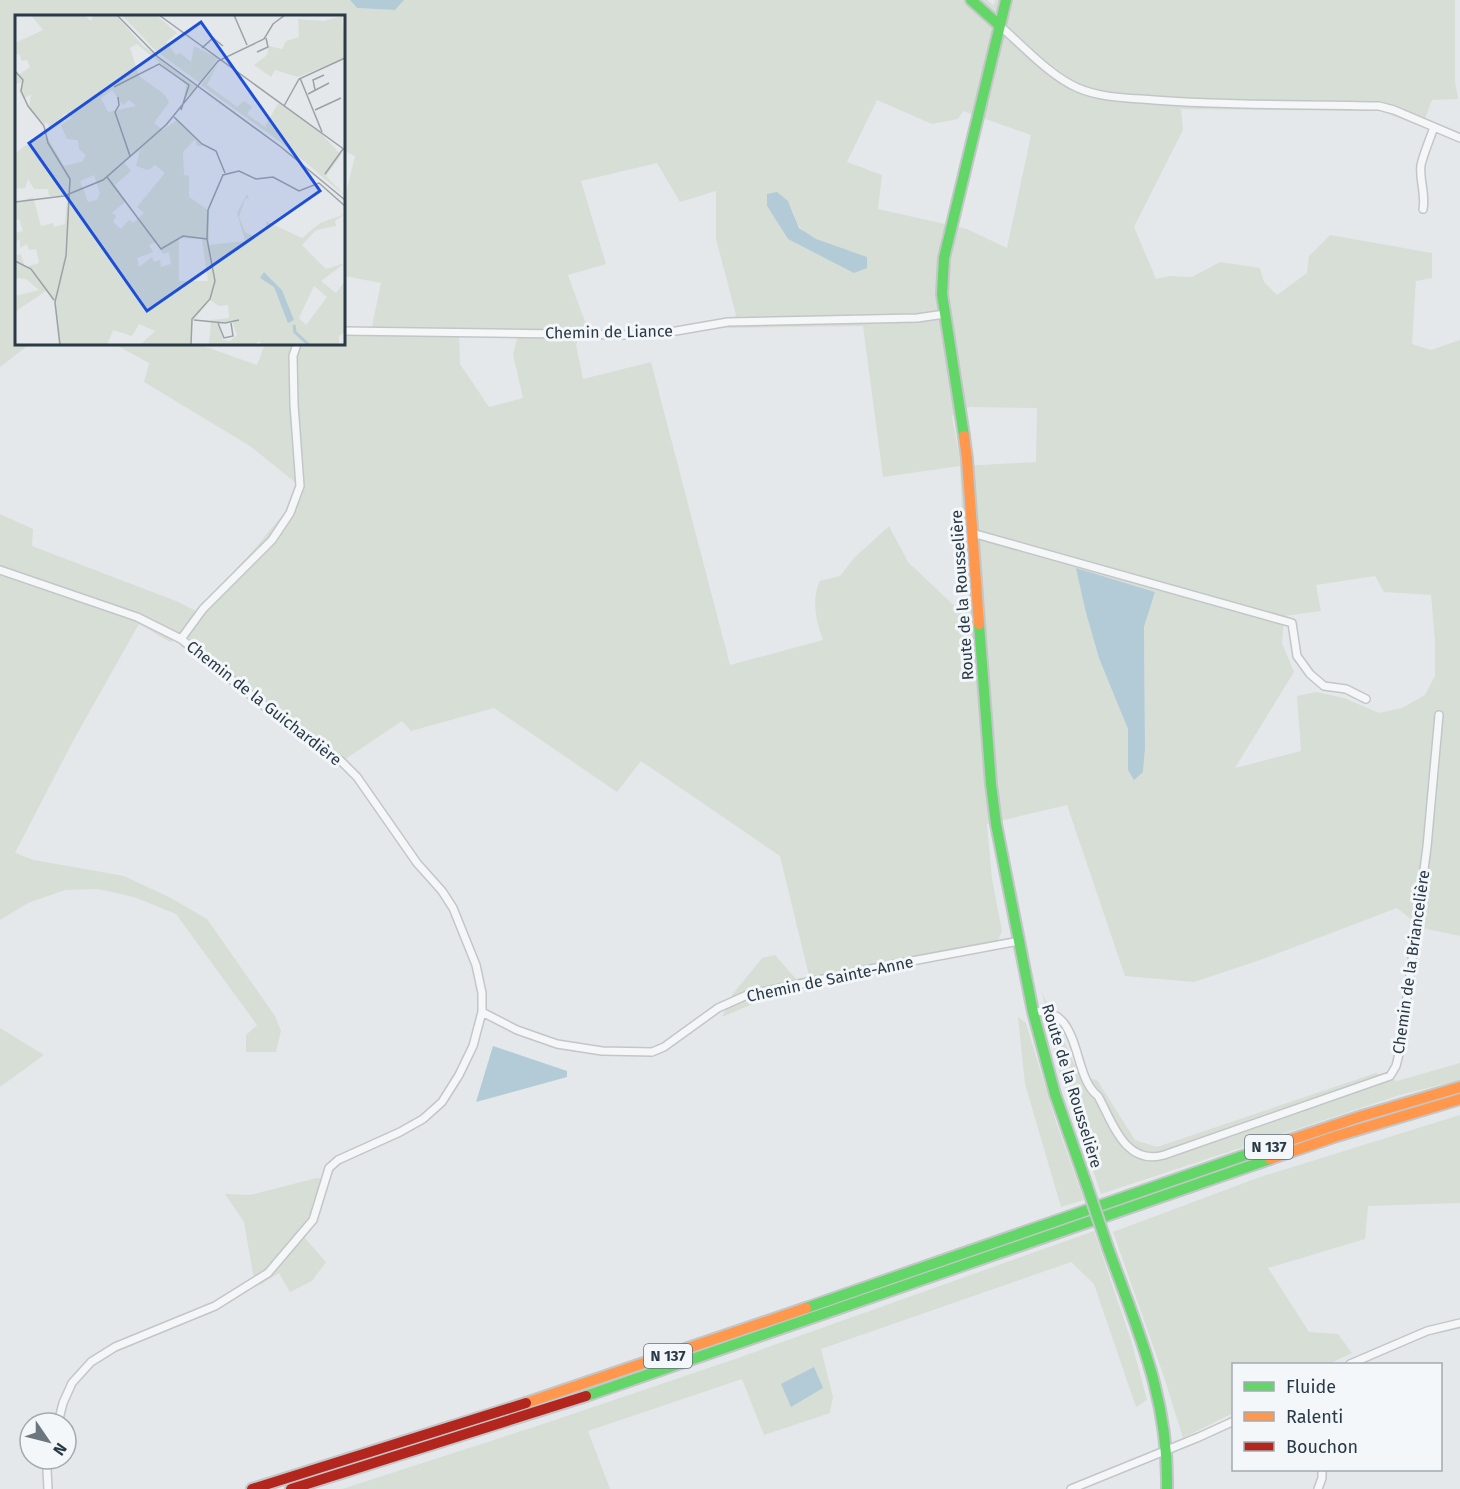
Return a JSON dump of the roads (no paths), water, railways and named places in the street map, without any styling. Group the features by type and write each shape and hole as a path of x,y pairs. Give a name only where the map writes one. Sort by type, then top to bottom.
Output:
{"main road":[{"path":"971,0 999,25"},
{"name":"Route de la Rousselière","path":"1006,0 944,258 942,281 967,459 990,783 1033,1012 1055,1094 1156,1388 1167,1451 1167,1489"},
{"name":"N 137","path":"252,1489 573,1388 1327,1127 1460,1087"},
{"name":"N 137","path":"291,1489 448,1441 638,1378 1337,1136 1460,1099"}],"street":[{"path":"999,25 1064,81 1094,92 1111,96 1218,103 1379,106 1460,138"},
{"path":"1423,208 1425,198 1421,165 1434,127"},
{"name":"Chemin de Liance","path":"345,331 632,335 676,331 728,322 917,318 945,314"},
{"path":"181,639 203,609 272,540 290,513 300,486 294,404 293,356 297,345"},
{"path":"972,533 1292,623 1297,656 1310,674 1324,686 1346,689 1366,699"},
{"name":"Chemin de la Guichardière","path":"0,570 137,617 181,639 277,716 341,761 357,777 417,863 442,891 453,908 476,966 482,993 482,1012 473,1046 442,1102 423,1119 338,1160 329,1168 313,1220 268,1272 215,1306 103,1353 82,1369 72,1383 61,1411"},
{"name":"Chemin de la Briancelière","path":"1033,1012 1054,1013 1061,1019 1076,1047 1091,1091 1098,1096 1124,1142 1134,1153 1144,1157 1153,1158 1164,1155 1390,1076 1396,1066 1400,1050 1427,847 1439,715"},
{"name":"Chemin de Sainte-Anne","path":"482,1012 517,1030 557,1044 602,1051 652,1052 664,1047 718,1008 747,995 1019,941"},
{"path":"1355,1363 1427,1331 1460,1323"},
{"path":"1071,1489 1167,1451 1232,1421"},
{"path":"47,1471 48,1489"},
{"path":"1318,1489 1322,1471"}],"water":[{"path":"350,0 404,0 395,10 357,8"},
{"path":"777,192 788,201 799,228 816,239 867,257 867,268 854,273 788,239 767,206 767,194"},
{"path":"1076,568 1155,592 1144,627 1145,749 1143,772 1134,780 1128,770 1128,729 1099,658"},
{"path":"493,1046 567,1071 567,1077 476,1102"},
{"path":"814,1367 823,1388 791,1407 781,1384"}]}
